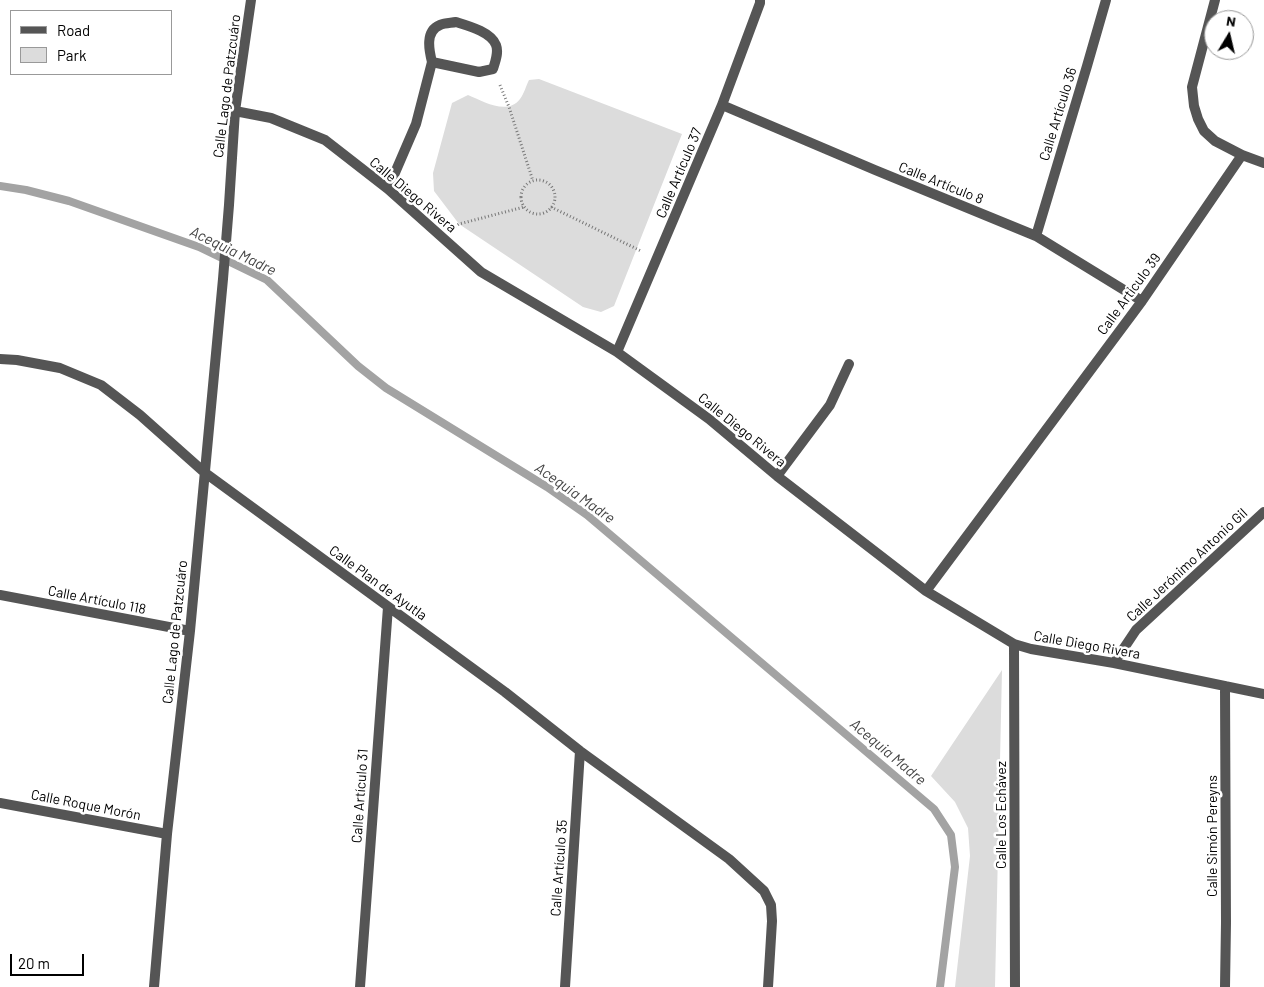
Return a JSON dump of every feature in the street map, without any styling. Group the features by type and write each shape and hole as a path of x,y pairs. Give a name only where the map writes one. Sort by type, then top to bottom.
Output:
{"street":[{"name":"Calle Lago de Patzcuáro","path":"154,987 167,834 190,631 223,279 235,111 251,0"},
{"name":"Calle Artículo 36","path":"1036,236 1106,0"},
{"path":"1215,0 1192,87 1194,106 1204,130 1215,141 1242,155 1264,163"},
{"name":"Calle Artículo 37","path":"617,352 722,105 761,1"},
{"path":"388,189 416,124 432,62 429,46 431,35 438,26 456,22 486,33 496,45 493,68 479,72 432,62"},
{"name":"Calle Artículo 8","path":"722,105 1036,236 1142,301"},
{"name":"Calle Diego Rivera","path":"235,111 271,118 325,140 388,189 481,272 617,352 709,419 778,476 926,591 1014,644 1030,649 1114,663 1264,694"},
{"name":"Calle Artículo 39","path":"926,591 1142,301 1242,155"},
{"name":"Calle Plan de Ayutla","path":"0,359 60,368 101,385 140,415 204,472 505,692 580,751 729,859 764,891 771,905 772,921 768,987"},
{"path":"778,476 830,405 849,364"},
{"name":"Calle Jerónimo Antonio Gil","path":"1114,663 1136,630 1264,512"},
{"name":"Calle Artículo 118","path":"0,596 190,631"},
{"name":"Calle Artículo 31","path":"360,987 388,607"},
{"name":"Calle Los Echávez","path":"1014,644 1015,987"},
{"name":"Calle Simón Pereyns","path":"1225,686 1225,987"},
{"name":"Calle Artículo 35","path":"565,987 580,751"},
{"name":"Calle Roque Morón","path":"0,802 167,834"}],"path":[{"path":"493,68 534,181"},
{"path":"534,181 545,182 553,190 554,202 545,213 539,214 528,211 521,199 521,193 524,188 528,183 534,181"},
{"path":"445,239 458,224 524,207"},
{"path":"551,207 658,258"}],"green space":[{"path":"539,79 682,134 614,306 601,312 583,307 459,224 434,191 433,173 452,103 468,95 495,106 508,106 515,104 520,99 529,80"},
{"path":"1002,670 995,987 955,987 970,856 968,828 955,802 931,776"}],"waterway":[{"name":"Acequia Madre","path":"0,186 26,190 69,201 199,247 267,280 358,366 386,388 547,487 587,515 934,809 951,835 955,867 940,987"}]}
